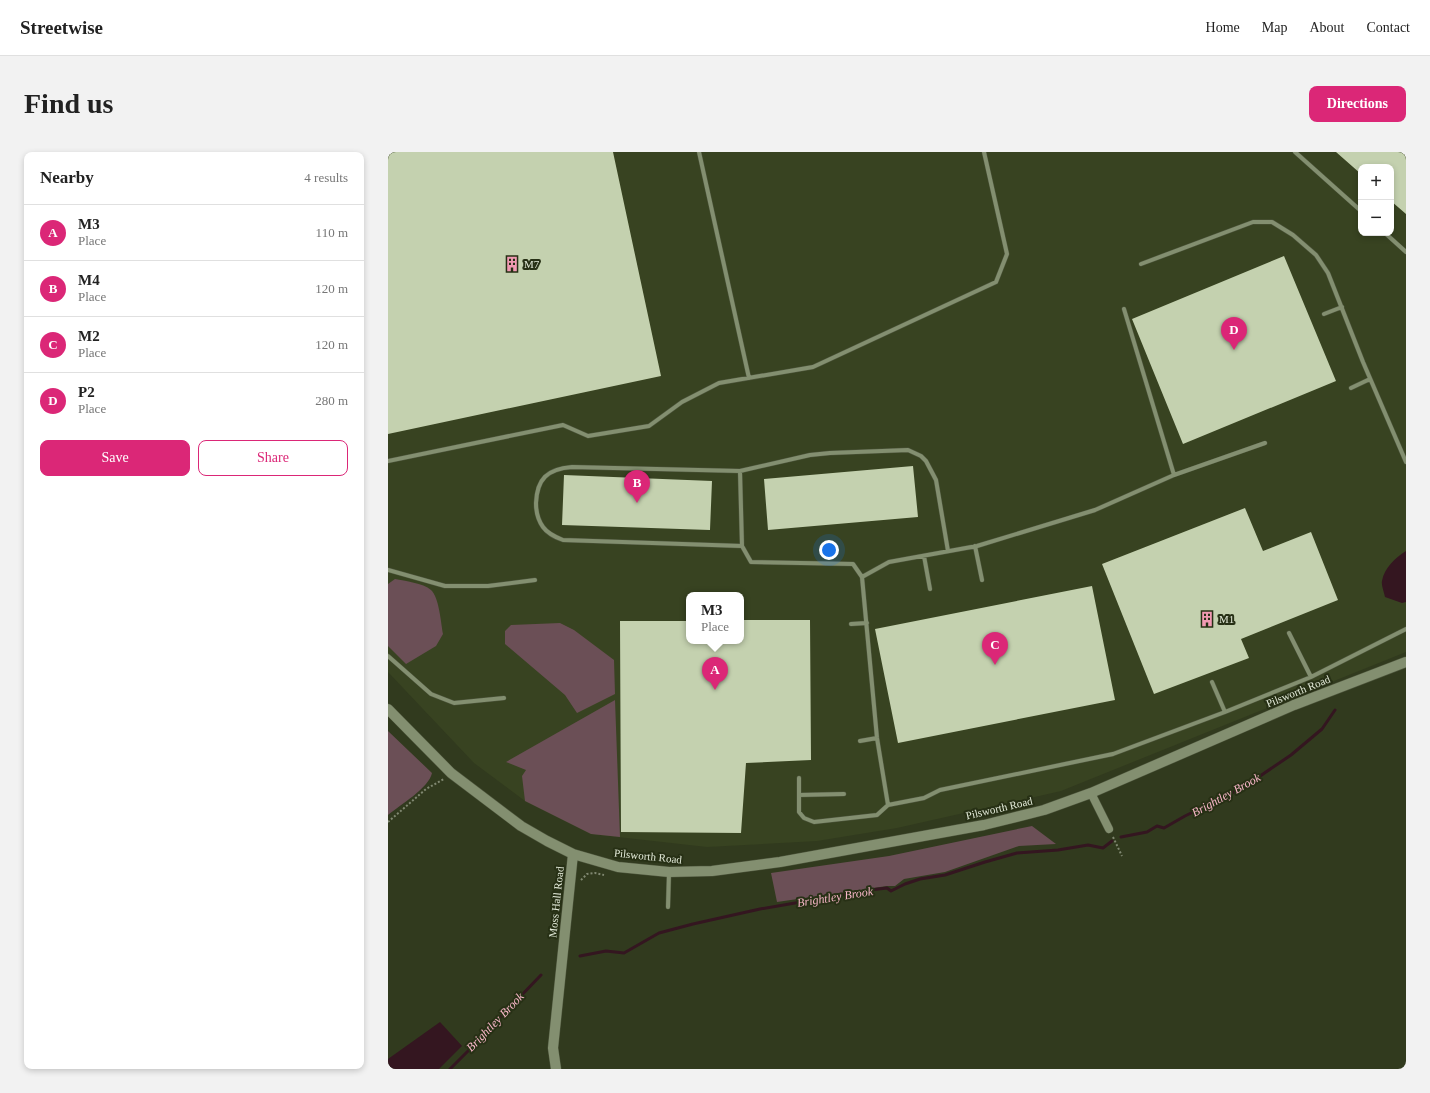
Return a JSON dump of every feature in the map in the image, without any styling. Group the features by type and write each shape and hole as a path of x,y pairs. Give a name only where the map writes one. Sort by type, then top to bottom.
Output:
{"street":[{"name":"Pilsworth Road","path":"573,854 618,867 669,872 712,871 760,865 984,825 1044,810 1091,793 1294,705 1406,662"},
{"name":"Moss Hall Road","path":"388,709 451,774 521,826 573,854 553,1048 556,1069"},
{"path":"1091,793 1109,829"}],"lane":[{"path":"699,152 749,378"},
{"path":"388,461 564,425 588,436 649,426 682,402 719,383 813,367 996,282 1007,254 984,152"},
{"path":"1295,152 1358,208"},
{"path":"1141,264 1253,222 1272,222 1293,235 1316,255 1328,273 1370,379 1406,462"},
{"path":"1388,236 1406,252"},
{"path":"1324,314 1342,307"},
{"path":"1124,309 1174,475"},
{"path":"1351,388 1370,379"},
{"path":"862,577 889,562 975,546 1095,510 1174,475 1265,443"},
{"path":"742,546 563,540 551,535 543,527 538,518 536,507 538,485 543,478 560,468 589,466 740,471 810,455 908,450 914,451 926,461 936,480 948,551"},
{"path":"740,471 742,546 751,562 853,564 862,577 877,738 888,806"},
{"path":"975,546 982,580"},
{"path":"924,556 930,589"},
{"path":"388,570 445,586 488,586 535,580"},
{"path":"851,624 867,623"},
{"path":"799,778 799,812 804,818 814,822 877,815 888,806 924,798 940,790 1113,754 1225,712 1311,677 1406,629"},
{"path":"1289,633 1311,677"},
{"path":"388,656 431,694 454,703 504,698"},
{"path":"1212,682 1225,712"},
{"path":"860,741 877,738"},
{"path":"799,795 844,794"},
{"path":"668,907 669,872"}],"path":[{"path":"388,822 426,789 445,779 451,774"},
{"path":"1109,829 1122,856"},
{"path":"571,882 580,883 582,877 587,874 595,873 610,876"}],"shaded area":[{"path":"388,152 1406,152 1406,652 1061,791 897,828 817,841 707,847 591,834 525,801 474,763 388,672"},
{"path":"1406,551 1406,602 1402,603 1385,597 1382,583 1383,576 1388,567 1398,556"},
{"path":"395,579 419,584 428,588 434,593 438,604 443,634 436,646 406,664 388,646 388,584"},
{"path":"560,623 574,630 614,660 615,694 577,713 565,695 505,644 505,631 511,625"},
{"path":"615,700 620,837 591,834 525,801 522,776 526,770 506,762"},
{"path":"388,731 432,773 430,779 420,790 388,815"},
{"path":"1032,826 1056,844 1019,846 945,872 904,879 895,886 777,902 771,873 889,856"},
{"path":"440,1022 462,1046 439,1069 388,1069 388,1059"}],"building":[{"name":"M7","path":"388,152 613,152 661,376 388,434"},
{"path":"1336,152 1406,152 1406,214 1394,204 1394,164 1358,164 1358,171"},
{"path":"1284,256 1336,381 1183,444 1132,319"},
{"path":"913,466 918,517 768,530 764,479"},
{"path":"564,475 712,481 710,530 562,525"},
{"name":"M1","path":"1245,508 1263,551 1311,532 1338,600 1241,639 1249,658 1154,694 1102,564"},
{"path":"1092,586 1115,700 898,743 875,629"},
{"path":"744,620 810,620 811,760 746,763 741,833 621,832 620,621 686,621 686,644 744,644"}],"waterway":[{"name":"Brightley Brook","path":"1121,837 1147,832 1157,826 1164,828 1244,787 1291,755 1322,729 1335,710"},
{"name":"Brightley Brook","path":"580,956 606,951 624,953 659,933 760,909 870,890 887,888 891,891 920,879 945,875 1017,853 1058,850 1088,845 1103,848 1112,841"},
{"name":"Brightley Brook","path":"450,1069 541,975"}],"place":[{"name":"M7","path":"512,264"},
{"name":"P2","path":"1234,350"},
{"name":"M4","path":"637,503"},
{"name":"M1","path":"1207,619"},
{"name":"M2","path":"995,665"},
{"name":"M3","path":"715,690"}]}
